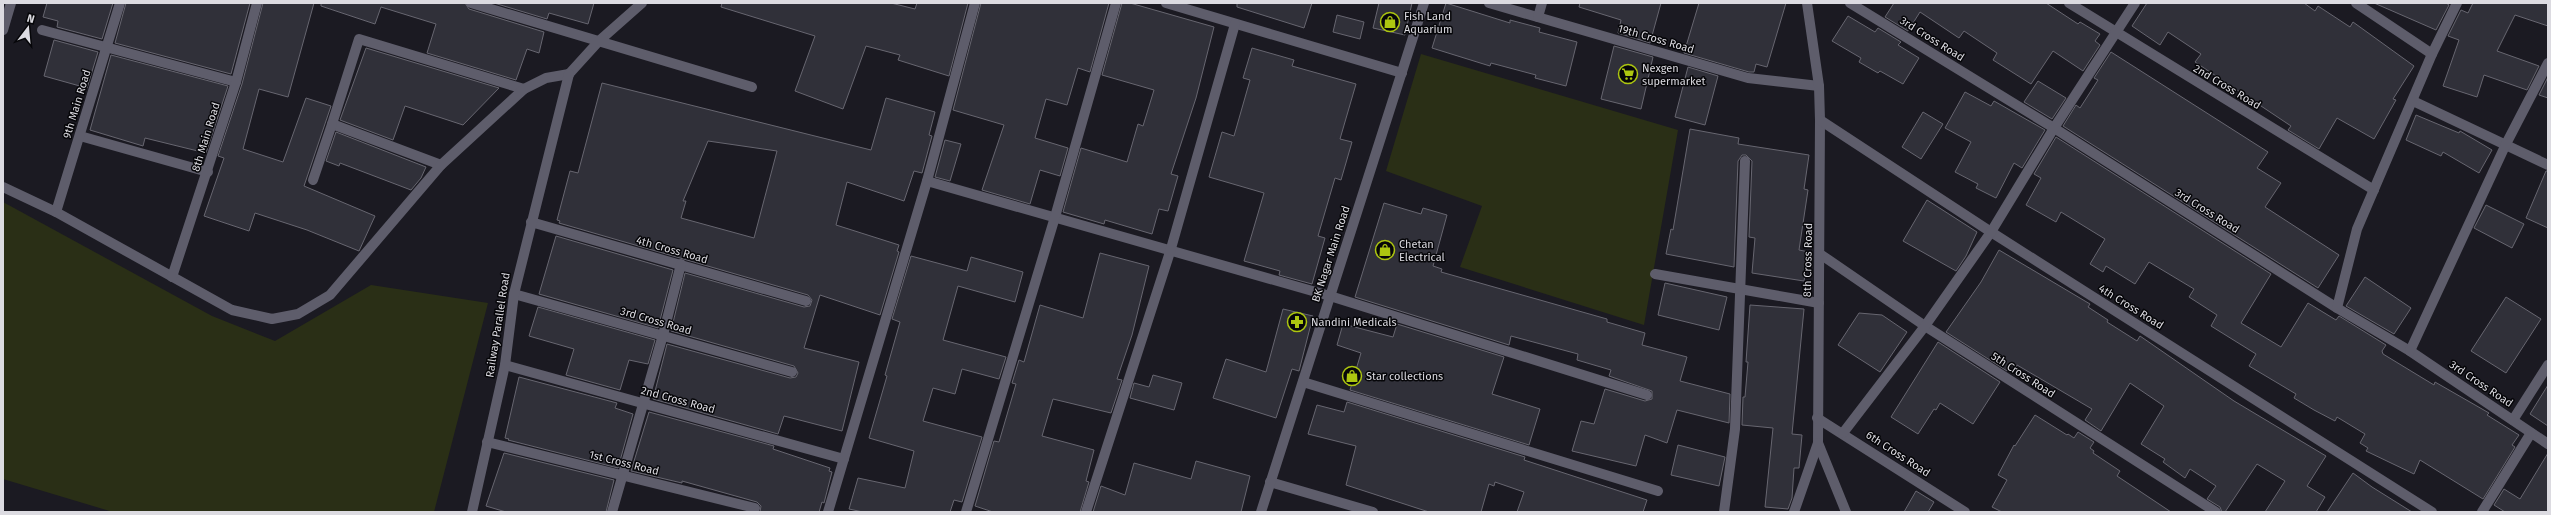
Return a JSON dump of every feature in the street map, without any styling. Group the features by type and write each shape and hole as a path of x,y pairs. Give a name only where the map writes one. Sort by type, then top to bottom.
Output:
{"street":[{"path":"3,30 11,3"},
{"name":"9th Main Road","path":"56,212 120,3"},
{"name":"8th Main Road","path":"172,277 208,172 236,82 257,3"},
{"path":"471,3 752,87"},
{"path":"3,187 56,212 232,310 272,319 298,314 330,295 441,165 524,89 546,78 569,74 599,41 642,3"},
{"path":"828,512 927,181 975,3"},
{"path":"966,512 1055,217 1116,3"},
{"path":"1166,3 1402,73"},
{"name":"BK Nagar Main Road","path":"1261,512 1424,3"},
{"name":"19th Cross Road","path":"1489,3 1748,78 1819,86"},
{"path":"1538,17 1542,3"},
{"name":"8th Cross Road","path":"1807,3 1819,86 1820,120 1818,443 1846,512"},
{"name":"3rd Cross Road","path":"1850,3 2054,128 2337,308 2410,351 2548,444"},
{"name":"2nd Cross Road","path":"2069,3 2116,34 2374,190"},
{"path":"1844,433 1925,326 1991,232 2054,128 2135,3"},
{"path":"2356,3 2432,54"},
{"path":"2337,308 2357,229 2413,102 2432,54 2457,3"},
{"path":"1086,512 1170,252 1235,24"},
{"path":"42,30 107,46 236,82"},
{"path":"313,180 359,39 524,89"},
{"path":"2410,351 2506,144 2548,64"},
{"name":"Railway Parallel Road","path":"472,512 505,365 514,294 569,74"},
{"path":"2413,102 2506,144 2548,165"},
{"name":"4th Cross Road","path":"1820,120 1991,232 2432,512"},
{"path":"332,124 441,165"},
{"path":"80,136 208,172"},
{"path":"1724,512 1735,429 1744,161"},
{"path":"927,181 1055,217 1170,252 1330,296 1647,395"},
{"name":"4th Cross Road","path":"531,222 806,301"},
{"name":"5th Cross Road","path":"1820,254 1925,326 2216,512"},
{"path":"612,512 663,335 681,264"},
{"path":"1655,274 1819,303"},
{"name":"3rd Cross Road","path":"514,294 792,372"},
{"name":"2nd Cross Road","path":"505,365 844,458"},
{"path":"2513,420 2548,365"},
{"path":"1303,382 1658,491"},
{"name":"6th Cross Road","path":"1817,418 1844,433 1965,512"},
{"path":"2482,512 2531,433"},
{"name":"1st Cross Road","path":"487,442 754,508"},
{"path":"1794,512 1818,443"},
{"path":"1270,482 1373,512"}],"green space":[{"path":"1421,54 1678,130 1644,325 1460,267 1482,206 1386,171"},
{"path":"3,202 212,316 275,341 371,285 488,303 434,512 113,512 3,479"}],"building":[{"path":"47,3 113,3 102,39 57,27 58,21 43,17"},
{"path":"126,3 250,3 231,74 115,43"},
{"path":"263,3 314,3 288,97 259,89 243,149 283,162 306,98 331,106 304,186 375,216 359,251 307,230 255,213 249,231 204,216 224,158 218,156 242,84"},
{"path":"321,3 465,3 469,9 544,32 539,53 527,49 516,80 427,53 436,24 381,7 375,24 321,6"},
{"path":"494,3 594,3 588,24 549,13 547,19"},
{"path":"722,3 891,3 915,9 917,3 968,3 949,76 898,60 900,55 866,46 843,109 795,91 815,36 721,7"},
{"path":"981,3 1109,3 1090,72 1078,68 1067,105 1046,99 1035,138 1068,148 1060,176 1040,170 1030,204 982,190 1004,125 953,110"},
{"path":"1122,3 1130,3 1214,27 1196,98 1171,174 1178,176 1168,211 1159,209 1152,234 1105,220 1104,224 1063,212 1081,148 1127,162 1138,124 1143,126 1154,90 1102,75"},
{"path":"1237,3 1312,3 1304,28 1237,7"},
{"path":"1379,3 1412,3 1405,35 1373,28"},
{"path":"1446,3 1510,23 1510,20 1540,28 1539,32 1577,42 1566,86 1535,78 1536,75 1491,63 1490,66 1432,48"},
{"path":"1580,3 1661,3 1650,43 1618,33 1621,20 1579,7"},
{"path":"1699,3 1786,3 1767,67 1756,64 1754,72 1749,72 1684,53"},
{"path":"1894,3 2046,3 2078,24 2080,22 2100,34 2095,41 2100,45 2083,71 2053,51 2031,84 1993,60 1997,53 1964,31 1959,38 1920,12 1908,31 1885,17"},
{"path":"2147,3 2304,3 2315,11 2318,6 2350,27 2353,22 2414,66 2393,99 2396,100 2374,139 2337,118 2319,149 2288,130 2291,126 2195,62 2201,54 2168,32 2160,45 2132,26"},
{"path":"2374,3 2446,3 2449,5 2436,30"},
{"path":"2473,3 2548,3 2548,26 2515,15 2497,51 2539,66 2527,90 2484,75 2477,97 2443,86 2459,40 2448,36 2461,10 2468,13"},
{"path":"1337,15 1364,22 1360,39 1333,32"},
{"path":"1848,16 1875,32 1878,28 1901,42 1898,45 1919,58 1903,84 1880,71 1878,73 1859,62 1861,58 1832,41"},
{"path":"54,40 98,52 87,88 44,76"},
{"path":"1614,46 1653,57 1641,109 1601,99"},
{"path":"366,48 499,88 463,125 405,106 393,140 340,120"},
{"path":"1252,48 1294,60 1292,66 1356,84 1340,139 1352,142 1341,180 1335,178 1318,236 1325,238 1312,284 1279,275 1280,271 1244,261 1264,193 1209,177 1222,132 1234,136 1250,80 1243,78"},
{"path":"2111,52 2268,152 2257,168 2281,183 2265,207 2339,255 2318,288 2063,126 2076,105 2080,108 2098,80 2094,78"},
{"path":"111,55 228,86 206,153 145,138 143,146 90,130"},
{"path":"1688,67 1718,76 1705,125 1675,117"},
{"path":"2548,77 2548,98 2539,95"},
{"path":"2038,81 2066,98 2052,119 2024,102"},
{"path":"602,83 871,150 886,98 935,112 929,135 932,136 922,173 914,171 904,201 847,182 836,225 899,245 897,251 899,252 880,315 820,295 804,348 859,362 842,431 784,416 778,434 653,399 667,344 790,378 796,377 798,373 794,366 671,331 685,273 804,307 810,306 812,300 808,295 559,223 560,221 557,220 570,171 578,173","holes":["708,141 777,151 754,238 681,218 686,201 683,201"]},
{"path":"1965,92 1991,106 1994,101 2045,130 2022,168 2014,163 1996,198 1976,188 1978,184 1955,172 1971,142 1945,128"},
{"path":"1923,112 1943,124 1921,159 1902,147"},
{"path":"2416,115 2459,133 2460,131 2492,150 2479,173 2443,152 2441,156 2406,140"},
{"path":"1690,129 1739,138 1738,144 1809,155 1804,189 1808,190 1799,250 1809,252 1804,281 1752,273 1755,238 1749,237 1752,161 1746,155 1742,155 1738,161 1734,267 1666,254 1671,229 1673,230"},
{"path":"336,132 426,167 421,178 411,190 340,163 339,166 326,161"},
{"path":"2056,137 2271,274 2241,323 2281,347 2308,303 2336,320 2339,316 2386,345 2382,351 2383,354 2434,385 2435,382 2489,413 2487,415 2519,435 2512,445 2515,447 2483,499 2420,460 2414,474 2366,451 2368,448 2360,443 2365,434 2337,417 2335,421 2314,410 2294,398 2296,394 2249,366 2256,354 2211,326 2217,315 2189,297 2194,289 2149,262 2135,284 2106,266 2103,272 2090,264 2105,239 2061,212 2056,222 2026,205 2041,178 2034,174"},
{"path":"945,140 961,144 950,181 935,177"},
{"path":"2546,171 2548,171 2548,228 2526,218"},
{"path":"1927,200 1977,232 1966,256 1956,271 1903,241"},
{"path":"1384,203 1421,214 1423,208 1447,215 1433,266 1442,269 1441,272 1607,319 1607,322 1645,333 1642,345 1687,357 1680,381 1730,394 1729,423 1677,410 1667,443 1645,435 1636,466 1572,451 1581,421 1594,424 1605,389 1645,401 1652,399 1652,391 1609,376 1611,370 1577,360 1578,354 1511,336 1509,345 1355,297"},
{"path":"2486,205 2524,224 2512,248 2474,228"},
{"path":"556,236 673,270 658,328 539,294"},
{"path":"1999,250 2090,304 2088,307 2108,320 2107,322 2137,341 2140,336 2234,401 2326,456 2307,486 2325,497 2316,512 2265,512 2285,481 2257,464 2225,512 2222,512 2220,507 2207,499 2216,486 2190,469 2185,478 2163,462 2165,459 2141,444 2164,406 2130,383 2101,431 2085,420 2092,409 2017,365 2016,368 2011,365 2007,371 1946,332 1981,282"},
{"path":"1100,253 1149,266 1132,335 1117,379 1122,380 1111,413 1053,399 1042,436 1094,450 1086,481 1089,482 1080,512 993,512 975,506 994,441 999,442 1016,384 1012,383 1019,360 1024,362 1040,305 1083,318"},
{"path":"911,256 967,271 971,257 1023,272 1015,302 958,286 943,340 1006,357 999,379 962,369 955,394 933,388 923,421 982,437 962,502 954,500 950,512 863,512 849,509 858,478 905,488 914,451 869,438 887,376 885,375 900,322 892,319"},
{"path":"2365,277 2411,308 2394,334 2346,306"},
{"path":"1665,283 1727,297 1719,330 1658,315"},
{"path":"2506,297 2541,319 2506,373 2471,351"},
{"path":"1750,305 1804,309 1792,434 1802,435 1799,468 1794,468 1792,498 1788,509 1765,507 1773,428 1742,425 1743,397 1745,397 1748,362 1746,362"},
{"path":"538,307 655,340 648,364 629,360 620,390 566,375 574,349 529,336"},
{"path":"1283,309 1313,316 1299,371 1292,369 1276,418 1213,398 1226,359 1266,372"},
{"path":"1859,313 1882,315 1907,332 1880,372 1838,345"},
{"path":"1343,324 1393,337 1397,324 1504,357 1492,394 1540,409 1529,445 1350,390 1361,353 1337,345"},
{"path":"1938,342 2000,382 1973,424 1940,403 1936,410 1934,409 1918,434 1891,417"},
{"path":"1153,375 1182,383 1174,410 1130,398 1134,383 1149,387"},
{"path":"519,377 617,403 615,408 633,414 618,468 505,438"},
{"path":"2548,385 2548,426 2530,414"},
{"path":"1347,402 1525,457 1524,460 1647,500 1643,512 1517,512 1524,492 1495,482 1494,486 1489,484 1481,512 1429,512 1346,485 1356,446 1308,434 1317,405 1344,412"},
{"path":"649,412 774,446 773,449 830,468 829,471 832,472 824,503 822,502 819,512 760,512 761,506 757,502 682,481 682,483 631,471"},
{"path":"2035,415 2067,435 2068,434 2074,438 2078,432 2094,442 2090,448 2094,451 2093,453 2120,471 2117,476 2171,512 2002,512 1992,507 2007,480 1998,475 2014,445 2015,446"},
{"path":"1678,445 1725,457 1719,486 1671,475"},
{"path":"504,453 614,480 606,512 506,512 486,506"},
{"path":"2548,453 2548,512 2505,512 2494,505 2504,489 2520,499"},
{"path":"1196,461 1250,476 1241,512 1093,512 1101,486 1125,495 1134,463 1191,479"},
{"path":"2353,473 2372,487 2412,512 2327,512"},
{"path":"1916,491 1934,502 1928,512 1904,512"}],"place":[{"name":"Fish Land Aquarium","path":"1390,22"},
{"name":"Nexgen supermarket","path":"1628,74"},
{"name":"Chetan Electrical","path":"1385,250"},
{"name":"Nandini Medicals","path":"1297,322"},
{"name":"Star collections","path":"1352,376"}]}
